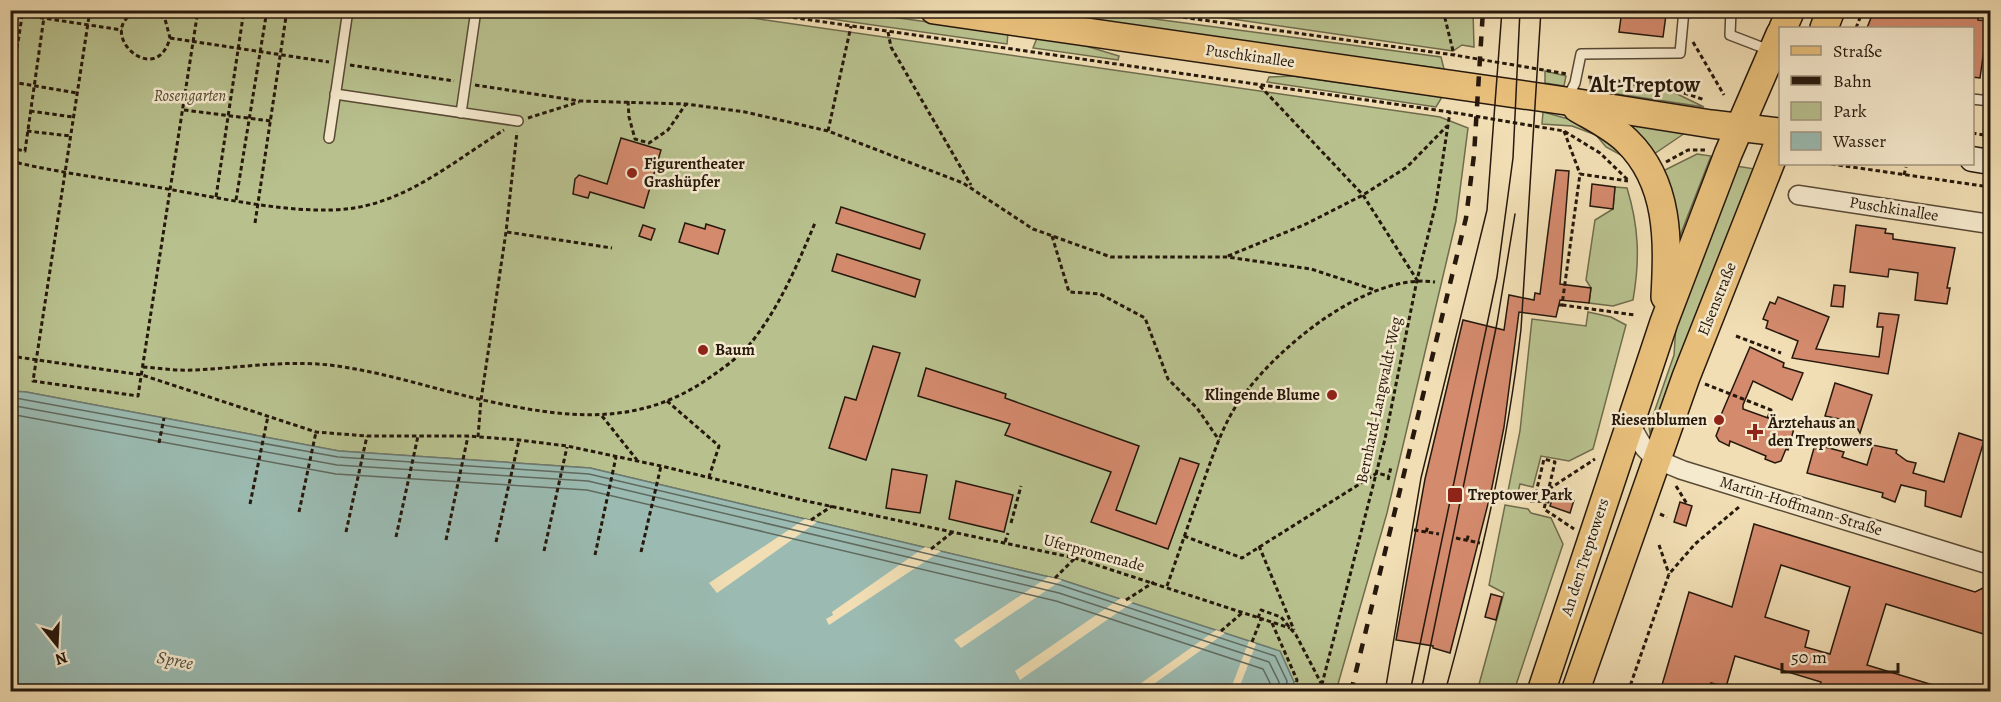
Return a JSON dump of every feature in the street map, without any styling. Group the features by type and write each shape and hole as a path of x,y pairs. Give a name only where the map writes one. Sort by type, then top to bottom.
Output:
{"main road":[{"name":"Puschkinallee","path":"934,10 1566,101 1742,123 1779,132"},
{"path":"1781,27 1791,10"},
{"path":"1824,27 1831,10"},
{"path":"1630,422 1664,322 1773,40"},
{"name":"Puschkinallee","path":"1566,101 1627,141 1653,169"},
{"name":"Elsenstraße","path":"1656,459 1779,142"},
{"path":"1974,159 1990,162"},
{"path":"1653,169 1666,224 1664,322"},
{"name":"An den Treptowers","path":"1541,692 1630,422"},
{"name":"An den Treptowers","path":"1575,692 1656,459"}],"street":[{"name":"Puschkinallee","path":"1798,195 1990,224"},
{"name":"Martin-Hoffmann-Straße","path":"1630,422 1642,448 1656,459 1682,470 1990,565"}],"lane":[{"path":"329,138 348,10"},
{"path":"461,113 476,10"},
{"path":"1566,101 1575,83 1581,54 1680,52 1684,10"},
{"path":"1731,10 1730,35 1773,40"},
{"path":"335,94 518,121"},
{"path":"1974,99 1990,101"}],"path":[{"path":"10,148 25,150 45,10"},
{"path":"90,10 33,381 138,396 198,10"},
{"path":"141,10 129,17 122,30 126,47 141,58 157,56 167,46 170,38 165,19 151,10"},
{"path":"216,197 244,10"},
{"path":"236,200 267,10"},
{"path":"255,223 287,10"},
{"path":"741,10 1450,112 1564,131 1600,153 1630,181 1580,174"},
{"path":"1131,10 1454,55 1443,10"},
{"path":"1856,27 1863,10"},
{"path":"10,13 23,13 122,30"},
{"path":"10,93 23,13"},
{"path":"828,131 851,26"},
{"path":"1682,29 1696,46 1724,95"},
{"path":"888,32 891,47 971,187"},
{"path":"170,38 580,101 686,104 745,112 828,131 971,187 1033,229 1112,257 1227,257 1311,268 1375,290"},
{"path":"12,82 77,93"},
{"path":"1259,85 1363,195 1417,280"},
{"path":"10,161 64,174 236,200 318,209 355,207 390,197 439,174 518,121 580,101"},
{"path":"628,101 629,117 635,139 649,143 668,130 686,104"},
{"path":"184,110 271,121"},
{"path":"30,111 73,117"},
{"name":"Bernhard-Langwaldt-Weg","path":"1320,692 1377,473 1417,280 1436,203 1450,112"},
{"path":"478,437 481,400 506,232 518,121"},
{"path":"1227,257 1306,224 1363,195 1407,167 1448,125"},
{"path":"27,131 70,136"},
{"path":"1564,131 1580,174 1560,305 1635,315"},
{"path":"1974,133 1990,136"},
{"path":"1653,169 1688,150 1701,149"},
{"path":"1839,165 1990,187"},
{"path":"1904,175 1906,167"},
{"path":"143,367 191,370 287,362 335,365 407,379 481,400 533,410 602,415 638,412 695,387 721,369 753,340 794,274 814,223"},
{"path":"506,232 612,248"},
{"path":"1052,236 1069,292 1100,294 1145,318 1168,379 1197,408 1219,440"},
{"path":"1167,586 1219,440 1240,400 1297,340 1336,311 1375,290 1417,280 1435,282"},
{"path":"1736,336 1781,353"},
{"name":"Uferpromenade","path":"10,356 142,375 316,432 367,436 468,436 519,440 567,446 638,461 832,506 1075,558 1167,586 1290,628"},
{"path":"1724,392 1771,410 1768,418"},
{"path":"667,401 719,446 709,477"},
{"path":"602,415 638,461"},
{"path":"250,504 268,416"},
{"path":"159,442 164,418"},
{"path":"299,512 316,432"},
{"path":"346,532 367,436"},
{"path":"396,537 418,436"},
{"path":"446,540 468,436"},
{"path":"496,542 519,440"},
{"path":"544,551 567,446"},
{"path":"595,555 616,457"},
{"path":"1552,500 1545,502 1532,501 1544,459 1555,462 1547,490 1545,502 1544,509 1572,528"},
{"path":"1547,490 1595,459"},
{"path":"641,552 661,466"},
{"path":"1184,536 1242,558 1377,473 1389,478 1391,467"},
{"path":"1011,523 1022,486"},
{"path":"1676,486 1686,503"},
{"path":"812,520 832,506"},
{"path":"1628,692 1669,574 1695,544 1739,507"},
{"path":"1426,532 1428,526"},
{"path":"1414,530 1439,534"},
{"path":"931,549 954,531"},
{"path":"1005,542 1008,533"},
{"path":"1467,540 1469,533"},
{"path":"1456,537 1480,543"},
{"path":"1659,545 1669,574"},
{"path":"1259,546 1296,635 1322,684"},
{"path":"1055,578 1075,558"},
{"path":"1126,600 1154,582"},
{"path":"1252,642 1261,610 1281,617 1296,635"},
{"path":"1221,632 1242,612"},
{"path":"1272,623 1297,680 1294,692"}],"green space":[{"name":"Rosengarten","path":"10,11 703,11 1440,117 1468,128 1456,221 1387,513 1336,691 1291,691 1294,682 1256,644 1062,580 590,468 339,451 11,391"},
{"path":"774,11 848,11 1008,33 1007,44"},
{"path":"1004,11 1094,11 1441,57 1444,69"},
{"path":"1176,11 1473,11 1474,47 1462,45 1453,51"},
{"path":"1037,38 1076,43 1119,56 1118,60 1033,48"},
{"path":"1545,71 1566,76 1564,86 1545,83"},
{"path":"1293,76 1442,97 1436,107 1267,82 1269,77"},
{"path":"1590,79 1669,90 1704,107 1591,90"},
{"path":"1543,112 1590,125 1632,161 1606,147 1596,135 1572,126 1542,124"},
{"path":"1621,121 1685,133 1651,156"},
{"path":"1697,154 1711,156 1678,241 1661,172"},
{"path":"1736,166 1755,169 1650,433 1649,427 1674,355 1676,325"},
{"path":"1615,187 1627,188 1636,230 1637,271 1633,300 1613,306 1589,303 1591,288 1586,280 1595,220 1613,209"},
{"path":"1588,312 1611,317 1626,325 1593,449 1569,461 1541,456 1533,487 1520,484 1518,492 1508,491 1520,431 1532,319 1586,326"},
{"path":"1505,505 1528,509 1531,513 1551,518 1563,544 1514,691 1462,691 1464,685 1478,688 1504,593 1489,585"}],"water":[{"name":"Spree","path":"11,391 339,451 590,468 1062,580 1280,651 1294,682 1291,692 11,692"}],"pier":[{"path":"805,519 817,522 717,593 709,583"},
{"path":"925,547 941,551 829,625 826,619 833,615 832,612"},
{"path":"1048,577 1062,580 961,648 954,640"},
{"path":"1121,598 1133,602 1020,680 1015,671"},
{"path":"1216,630 1225,633 1144,691 1130,691"},
{"path":"1249,641 1256,644 1238,691 1230,691"}],"building":[{"path":"1622,10 1666,15 1663,37 1619,32"},
{"path":"1874,10 1947,10 1978,15 1978,20 1988,21 1980,78 1974,77 1974,27 1867,27"},
{"name":"Figurentheater Grashüpfer","path":"621,138 661,150 644,208 590,192 588,198 573,194 575,179 579,175 607,184"},
{"path":"1556,170 1569,171 1560,284 1591,288 1589,303 1560,300 1556,317 1519,312 1504,427 1491,492 1450,653 1433,648 1433,646 1396,640 1425,479 1463,320 1504,330 1509,295 1534,300 1535,293 1540,294"},
{"path":"1592,184 1615,187 1613,209 1590,206"},
{"path":"841,207 925,234 920,249 836,223"},
{"path":"685,223 705,229 706,224 725,230 718,254 679,242"},
{"path":"643,225 655,229 651,240 639,236"},
{"path":"1856,225 1886,229 1885,233 1893,234 1893,239 1955,248 1947,288 1950,288 1947,304 1915,300 1918,273 1889,269 1888,277 1850,272"},
{"path":"837,254 920,280 915,297 832,271"},
{"path":"1834,285 1845,286 1843,307 1831,306"},
{"path":"1778,297 1829,317 1816,349 1879,357 1883,327 1877,327 1879,313 1899,315 1888,374 1792,358 1798,341 1766,328 1768,321 1763,319 1770,302 1775,304"},
{"path":"873,346 900,353 866,460 829,448 845,397 856,400"},
{"path":"1750,347 1784,363 1783,367 1803,373 1792,400 1753,381 1743,405 1743,409 1779,423 1781,419 1795,425 1788,450 1786,449 1781,461 1775,463 1765,459 1766,456 1730,441 1729,446 1719,441 1716,436 1721,423 1718,422"},
{"path":"926,368 1006,394 1005,398 1139,446 1116,510 1156,524 1180,458 1199,464 1168,549 1091,522 1111,472 1005,435 1010,424 918,396"},
{"path":"1835,383 1872,395 1860,433 1854,422 1825,416"},
{"path":"1959,433 1984,441 1961,517 1925,506 1926,491 1901,485 1895,502 1882,497 1883,493 1807,473 1814,448 1823,451 1825,447 1844,452 1842,457 1867,465 1873,445 1897,450 1896,453 1907,461 1916,463 1913,473 1944,482"},
{"path":"892,469 927,475 920,513 886,508"},
{"path":"956,481 1013,495 1004,532 949,519"},
{"path":"1554,494 1574,500 1570,513 1550,506"},
{"path":"1680,502 1692,506 1686,526 1674,522"},
{"path":"1754,524 1975,592 1985,587 1990,597 1990,636 1886,604 1867,665 1943,688 1942,692 1818,692 1821,682 1735,656 1726,687 1711,683 1708,692 1660,692 1689,592 1732,607","holes":["1781,565 1850,587 1830,654 1805,647 1809,631 1765,617"]},
{"path":"1491,594 1502,597 1496,620 1485,617"}],"tram line":[{"path":"1385,692 1421,478 1487,210 1502,10"},
{"path":"1410,692 1497,277 1513,158 1520,10"},
{"path":"1445,692 1490,512 1515,375 1521,329 1541,10"},
{"path":"1421,692 1497,323 1515,214"}],"railway":[{"path":"1351,692 1466,218 1474,155 1483,10"}],"place":[{"name":"Figurentheater Grashüpfer","path":"632,173"},
{"name":"Baum","path":"703,350"},
{"name":"Klingende Blume","path":"1332,395"},
{"name":"Riesenblumen","path":"1719,420"},
{"name":"Ärztehaus an den Treptowers","path":"1755,432"},
{"name":"Treptower Park","path":"1455,495"}],"district":[{"name":"Alt-Treptow","path":"1645,85"}]}
